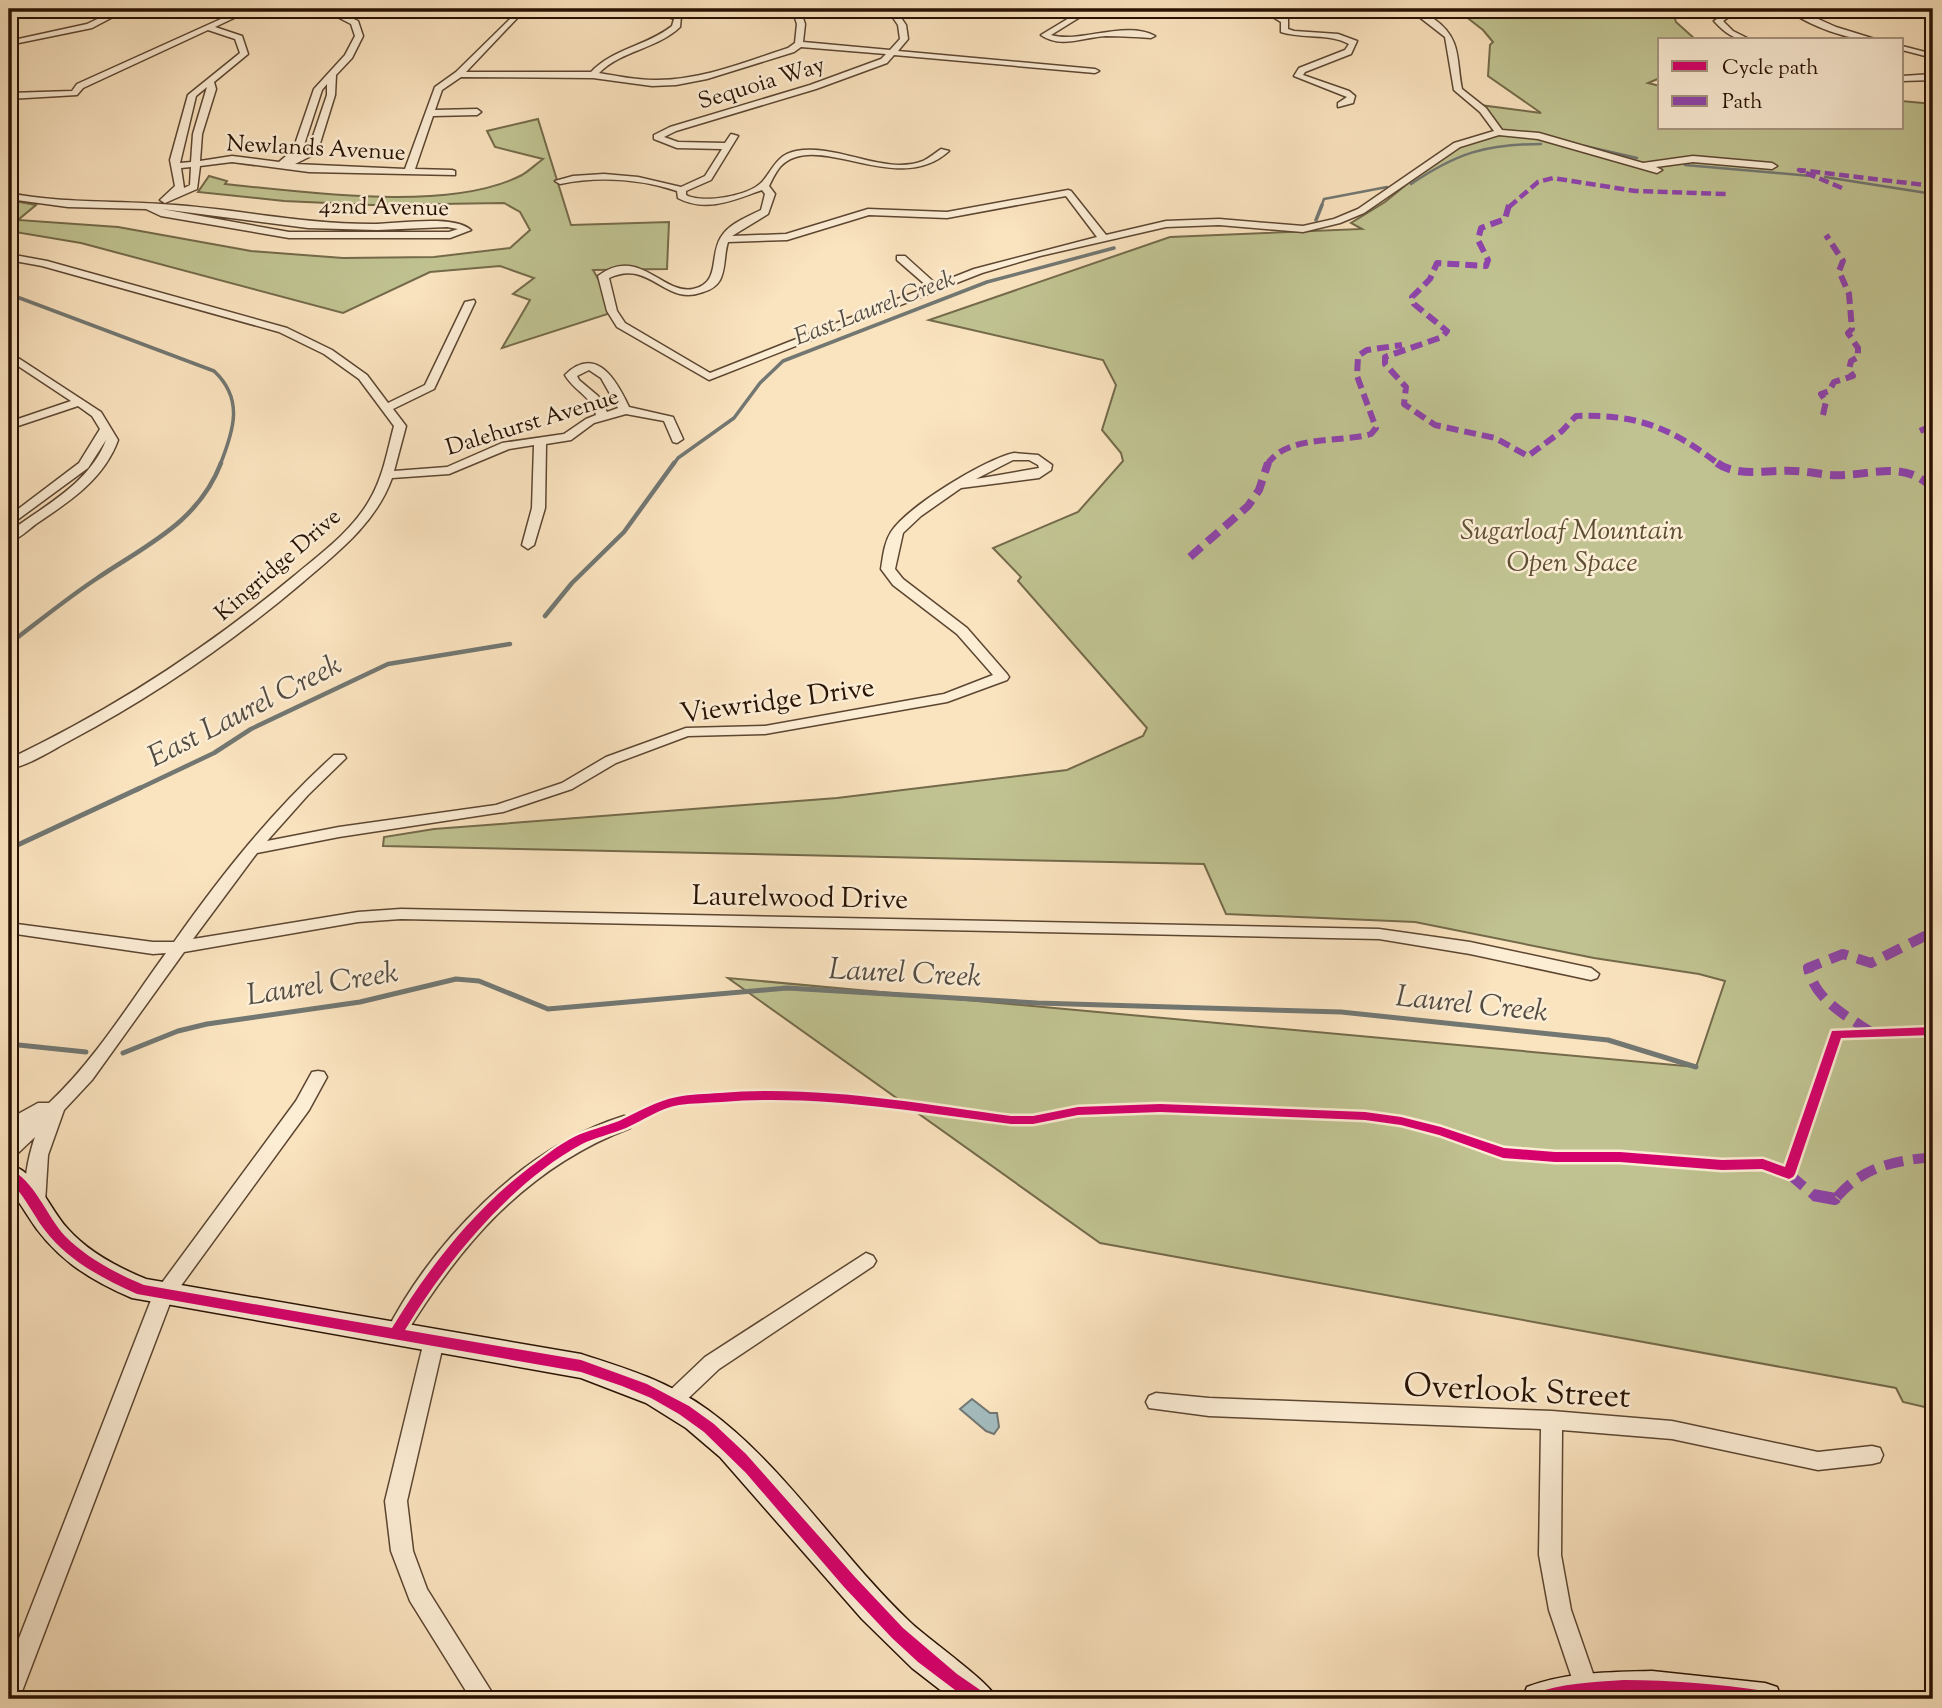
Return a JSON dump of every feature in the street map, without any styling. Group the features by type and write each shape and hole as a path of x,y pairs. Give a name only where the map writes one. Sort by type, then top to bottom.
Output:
{"main road":[{"path":"9,1174 27,1189 59,1240 77,1255 119,1280 163,1295 581,1366 633,1384 671,1402 696,1418 742,1459 918,1654 980,1699"},
{"path":"1539,1699 1587,1691 1663,1687 1701,1689 1765,1699"}],"street":[{"path":"9,14 42,9"},
{"path":"9,43 89,26 124,9"},
{"path":"9,96 74,93 80,86 248,9"},
{"path":"282,165 297,151 317,91 349,56 359,29 355,23 326,9"},
{"path":"409,172 438,89 459,74 514,19 517,14 511,9"},
{"path":"593,75 607,59 667,34 676,27 678,18 654,9"},
{"path":"796,9 801,24 799,44"},
{"path":"891,9 902,25 904,39 894,52"},
{"path":"1089,9 1045,35 1052,39 1065,40 1099,34 1151,36"},
{"path":"1257,9 1281,16 1285,21 1284,30 1292,33 1339,37 1354,43 1348,52 1302,70 1298,76 1351,96 1350,101 1341,106"},
{"path":"1413,9 1446,30 1455,49 1458,90 1483,110 1499,132"},
{"path":"1737,9 1718,21 1731,33 1742,38"},
{"path":"1790,9 1833,29 1867,38"},
{"path":"1918,9 1933,12"},
{"path":"165,200 180,187 179,166 175,160 192,95 244,54 239,38 209,28"},
{"path":"459,74 593,75 652,83 690,80 782,55 799,44 1095,71"},
{"path":"1904,49 1933,56"},
{"name":"Sequoia Way","path":"726,146 677,145 657,137 673,129 839,78 884,61 894,52"},
{"path":"282,165 300,161 312,153 331,95 332,76"},
{"path":"1904,79 1933,77"},
{"path":"1914,79 1933,83"},
{"path":"148,206 181,195 194,187 199,172 195,144 212,89 210,81"},
{"path":"430,113 477,112"},
{"path":"944,151 929,165 908,168 834,155 800,156 780,163 767,190 765,212 738,226 725,239 717,278 709,287 692,292 674,291 641,269 619,268 603,276 612,311 621,325 709,377 978,271 1103,238 1175,223 1219,222 1276,229 1314,228 1361,211 1457,145 1499,132 1539,136 1640,167 1654,167 1681,160 1772,166"},
{"path":"560,181 588,177 647,180 682,190 708,178 734,136"},
{"name":"Newlands Avenue","path":"179,166 232,159 309,169 452,173"},
{"path":"682,190 681,195 686,199 708,203 767,190"},
{"path":"725,239 787,237 869,212 947,215 1068,194 1103,238"},
{"name":"42nd Avenue","path":"9,196 72,203 148,206 308,225 365,227 447,224 466,230 450,235 289,235 161,213 148,206"},
{"name":"Kingridge Drive","path":"9,257 43,263 283,330 328,352 363,377 400,426 386,475 375,501 349,536 266,607 153,689 9,765"},
{"path":"901,258 935,288"},
{"path":"388,407 430,387 470,302"},
{"path":"9,355 97,414 112,440 110,452 103,463 9,538"},
{"path":"602,417 597,400 573,381 571,374 577,369 600,369 607,374 625,410"},
{"path":"9,426 80,402"},
{"name":"Dalehurst Avenue","path":"386,475 449,470 506,446 567,437 590,421 625,410 668,419 677,439"},
{"path":"9,522 84,465 106,428"},
{"path":"528,545 537,516 540,443"},
{"name":"Viewridge Drive","path":"256,848 338,832 498,809 567,786 611,760 687,732 765,730 947,698 1002,677 962,631 898,582 888,569 897,532 921,510 959,485 1010,457 1024,456 1046,464 1045,470 1039,474 959,485"},
{"path":"9,1150 84,1077 178,947 302,790 339,758"},
{"name":"Laurelwood Drive","path":"9,928 153,947 178,947 358,917 401,914 1273,930 1425,939 1591,974"},
{"path":"9,1695 163,1295 303,1105 318,1077"},
{"path":"9,1127 70,1092"},
{"path":"35,1203 41,1143 47,1126 70,1092"},
{"path":"395,1334 408,1310 464,1237 496,1205 575,1142 624,1123"},
{"path":"671,1402 712,1363 866,1261"},
{"path":"434,1341 396,1501 402,1551 418,1594 484,1699"},
{"name":"Overlook Street","path":"1156,1402 1209,1407 1552,1420 1672,1430 1818,1461 1872,1455"},
{"path":"1552,1420 1550,1555 1560,1610 1587,1691"}],"green space":[{"path":"1421,9 1456,9 1427,12"},
{"name":"Sugarloaf Mountain Open Space","path":"1456,9 1672,9 1676,22 1694,38 1658,38 1658,79 1648,83 1658,86 1658,130 1904,130 1904,101 1933,104 1933,1409 1903,1402 1896,1388 1100,1243 728,978 1696,1067 1725,981 1415,922 1226,914 1204,864 383,846 384,837 434,829 837,798 1067,770 1143,736 1147,728 1018,581 1021,577 993,548 1078,512 1123,461 1121,453 1102,430 1116,385 1103,360 929,320 1170,237 1362,229 1351,223 1385,202 1455,145 1494,131 1486,116 1472,104 1541,113 1488,76 1490,45 1493,42 1483,30"},
{"path":"538,119 571,225 669,222 667,269 593,270 617,311 502,348 530,300 513,294 534,278 500,266 430,272 343,313 81,243 9,231 9,200 36,205 18,220 118,227 251,251 343,258 434,257 510,248 530,230 520,212 504,203 372,205 284,201 198,192 209,176 227,181 225,184 376,197 456,194 492,187 522,175 543,159 495,147 487,131"}],"water":[{"path":"972,1399 990,1413 997,1413 999,1427 994,1434 986,1431 960,1409"}],"waterway":[{"name":"East Laurel Creek","path":"1411,184 1443,165 1473,152 1504,146 1541,144"},
{"name":"East Laurel Creek","path":"1585,146 1637,158"},
{"name":"East Laurel Creek","path":"1685,165 1811,176"},
{"name":"East Laurel Creek","path":"1825,177 1933,194"},
{"name":"East Laurel Creek","path":"1321,207 1324,199 1387,187"},
{"name":"East Laurel Creek","path":"1316,220 1322,205"},
{"name":"East Laurel Creek","path":"673,465 678,458 734,418 760,383 783,361 987,282 1114,248"},
{"path":"9,294 214,371 230,393 234,415 220,465"},
{"path":"9,644 85,587 169,531 199,502 221,463"},
{"name":"East Laurel Creek","path":"545,616 572,583 624,532 674,463"},
{"name":"East Laurel Creek","path":"136,790 214,753 251,729 388,664 510,644"},
{"name":"East Laurel Creek","path":"9,849 140,788"},
{"name":"Laurel Creek","path":"123,1053 178,1031 207,1024 360,1002 456,979 479,981 548,1009 787,988 1037,1003 1341,1012 1608,1040 1696,1067"},
{"name":"Laurel Creek","path":"9,1044 86,1052"}],"marked path":[{"path":"1842,188 1799,170 1818,170 1933,186"},
{"path":"1726,194 1635,191 1553,178 1538,182 1527,194 1510,203 1505,219 1481,228 1478,240 1488,260 1486,266 1437,263 1430,279 1412,297 1414,304 1447,331 1442,337 1385,357 1385,364 1406,387 1404,404 1424,421 1495,438 1528,456 1562,431 1576,416 1610,415 1661,428 1684,438 1725,469 1744,472 1801,470 1832,475 1889,469 1923,478 1933,489"},
{"path":"1823,415 1823,404 1826,401 1821,394 1829,391 1834,382 1853,376 1849,370 1851,361 1858,357 1858,348 1848,333 1852,329 1848,287 1839,271 1843,261 1826,235"},
{"path":"1190,557 1199,546 1229,526 1248,506 1259,490 1266,467 1277,454 1300,445 1371,434 1376,428 1357,376 1358,356 1367,350 1402,345"},
{"path":"1920,431 1933,425"},
{"path":"1871,1032 1822,997 1810,979 1808,968 1843,954 1871,963 1933,932"},
{"path":"1789,1174 1815,1197 1835,1199 1856,1178 1878,1166 1933,1157"}],"cycle path":[{"path":"395,1334 451,1252 522,1180 575,1142 619,1126 659,1106 679,1101 762,1095 833,1098 1011,1120 1033,1120 1078,1111 1160,1108 1365,1116 1441,1131 1503,1153 1555,1157 1620,1157 1722,1165 1763,1164 1789,1174 1836,1034 1933,1031"},
{"path":"9,1174 22,1185 58,1237 79,1256 103,1272 142,1290 581,1366 656,1394 709,1428 761,1480 873,1608 924,1657 980,1699"},
{"path":"1539,1699 1595,1690 1652,1687 1765,1699"}]}
